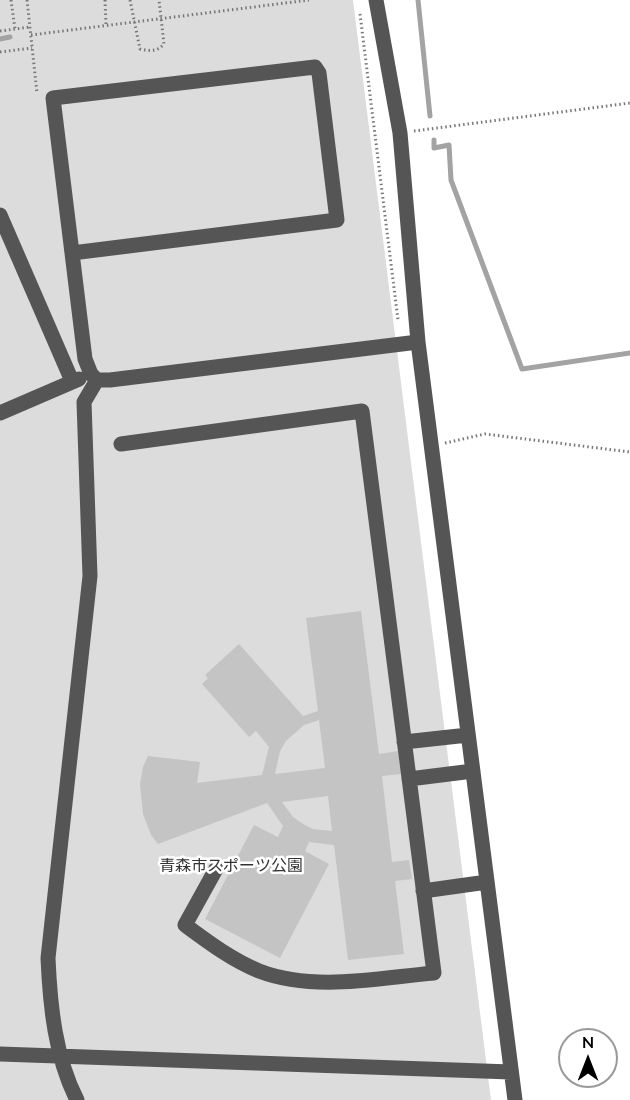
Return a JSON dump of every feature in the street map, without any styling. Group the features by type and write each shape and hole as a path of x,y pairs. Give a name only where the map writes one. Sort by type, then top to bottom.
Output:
{"street":[{"path":"376,0 400,133 418,342 514,1100"},
{"path":"72,254 338,220 319,73 315,67 53,98 72,254 85,359 94,377 84,402 90,576 48,958 51,999 61,1056 77,1100"},
{"path":"0,215 72,381"},
{"path":"0,413 72,381 94,377 418,342"},
{"path":"121,444 362,411 434,972 341,982 304,980 260,971 219,949 185,925 216,869"},
{"path":"405,742 468,735"},
{"path":"409,779 473,771"},
{"path":"423,891 487,882"},
{"path":"0,1054 511,1072"}],"path":[{"path":"11,0 15,29"},
{"path":"27,0 38,100 53,98"},
{"path":"105,0 106,25"},
{"path":"130,0 140,49 149,51 158,50 164,44 159,0"},
{"path":"31,35 309,0"},
{"path":"0,31 30,27"},
{"path":"0,52 32,48"},
{"path":"400,133 630,103"},
{"path":"431,445 486,434 630,452"}],"green space":[{"name":"青森市スポーツ公園","path":"0,0 353,0 491,1100 0,1100"}],"building":[{"path":"361,611 379,754 398,751 401,774 382,776 392,862 409,860 412,879 395,881 404,954 348,960 334,845 309,842 305,851 329,864 280,958 205,919 254,825 278,837 283,826 267,803 158,844 151,835 143,814 140,784 148,756 200,762 197,783 262,775 269,747 256,731 249,737 202,684 208,678 205,675 239,644 303,716 318,711 306,618","holes":["319,720 325,768 275,774 280,751 286,741 304,725","328,796 332,831 313,829 303,824 293,817 282,802"]}],"waterway":[{"path":"418,0 430,116"},
{"path":"0,39 10,37"},
{"path":"434,140 434,148 449,145 451,180 522,369 630,353"}]}
